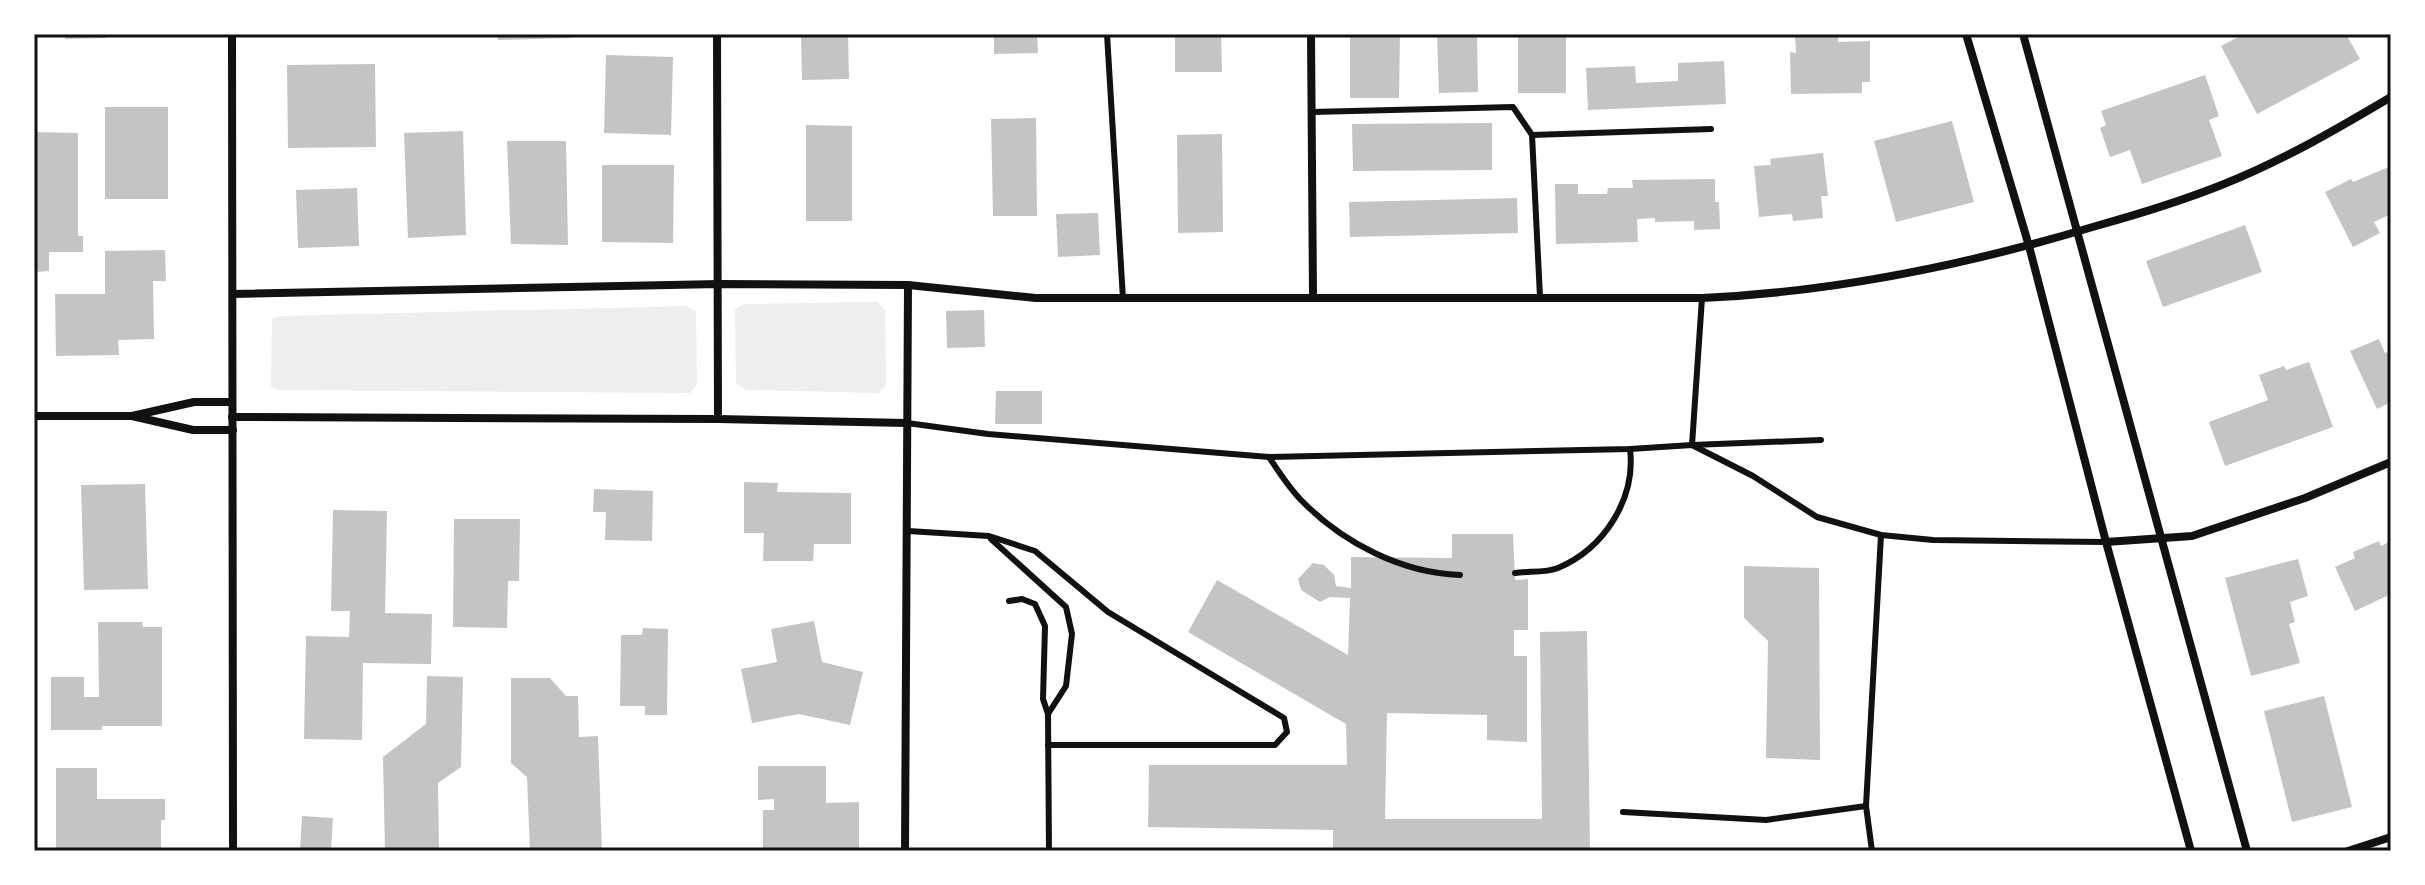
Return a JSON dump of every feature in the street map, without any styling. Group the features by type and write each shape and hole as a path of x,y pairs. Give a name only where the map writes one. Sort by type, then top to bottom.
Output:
{"street":[{"path":"232,34 233,851"},
{"path":"717,34 718,419"},
{"path":"1311,34 1313,297"},
{"path":"1966,34 2029,246 2191,851"},
{"path":"2023,34 2247,851"},
{"path":"233,294 719,284 908,285 1036,298 1752,296 1907,275 2029,246 2165,206 2224,185 2283,158 2391,97"},
{"path":"905,851 908,285"},
{"path":"34,416 132,416 194,402 232,402"},
{"path":"132,416 193,430 233,430"},
{"path":"232,417 907,423"},
{"path":"2106,542 2192,536 2305,498 2391,462"},
{"path":"2348,851 2391,837"}],"lane":[{"path":"1107,34 1123,299"},
{"path":"1312,112 1513,107 1532,135 1540,297"},
{"path":"1532,135 1711,129"},
{"path":"1692,445 1702,298"},
{"path":"907,423 988,434 1269,457 1630,449 1821,440"},
{"path":"1692,445 1753,476 1817,517 1881,535 1933,540 2106,542"},
{"path":"1515,573 1556,569 1578,556 1597,539 1614,520 1627,496 1633,470 1630,449"},
{"path":"1269,457 1302,502 1366,548 1415,570 1460,575"},
{"path":"908,531 989,536 1035,551 1108,612 1284,718 1287,732 1275,745 1048,745"},
{"path":"1872,851 1866,806 1881,535"},
{"path":"989,536 1066,607 1072,634 1066,686 1048,714"},
{"path":"1009,601 1022,599 1035,604 1045,626 1043,699 1048,714 1049,851"},
{"path":"1623,812 1766,820 1866,806"}],"shaded area":[{"path":"877,302 885,310 886,386 879,393 747,390 736,384 735,309 744,304"},
{"path":"687,306 696,311 697,385 690,393 279,390 271,387 272,319 281,316"}],"building":[{"path":"65,34 106,34 106,38 65,39"},
{"path":"498,34 572,34 572,38 498,40"},
{"path":"801,34 848,34 849,79 802,80"},
{"path":"994,34 1037,34 1038,53 994,54"},
{"path":"1175,34 1221,34 1222,72 1175,72"},
{"path":"1350,34 1400,34 1399,98 1350,98"},
{"path":"1437,34 1477,34 1478,92 1439,93"},
{"path":"1518,34 1566,34 1566,93 1518,93"},
{"path":"1795,34 1838,34 1838,42 1870,41 1870,82 1862,82 1862,93 1791,94 1790,52 1796,53"},
{"path":"2244,34 2346,34 2360,59 2257,114 2221,46"},
{"path":"606,55 673,57 671,135 604,133"},
{"path":"1724,61 1726,104 1588,110 1586,68 1635,66 1636,83 1678,81 1678,63"},
{"path":"375,64 376,147 288,148 287,65"},
{"path":"2205,75 2219,116 2209,120 2222,156 2142,184 2130,150 2110,157 2100,128 2106,125 2101,111"},
{"path":"105,107 168,107 168,199 105,199"},
{"path":"1036,118 1037,216 993,216 991,119"},
{"path":"1952,121 1974,202 1896,222 1874,141"},
{"path":"1492,123 1492,170 1353,171 1352,124"},
{"path":"806,125 852,126 852,221 806,221"},
{"path":"463,131 466,235 408,238 404,133"},
{"path":"34,132 78,133 78,236 83,236 83,252 49,252 49,271 34,272"},
{"path":"1222,134 1223,232 1178,233 1177,135"},
{"path":"507,141 566,141 568,245 511,244"},
{"path":"1823,153 1828,196 1821,196 1823,218 1793,221 1792,214 1759,217 1754,166 1771,165 1770,159"},
{"path":"602,165 674,165 673,243 602,242"},
{"path":"2391,166 2391,214 2374,222 2380,233 2353,247 2325,192 2351,179 2353,182"},
{"path":"1715,179 1720,229 1694,230 1694,221 1637,219 1638,242 1556,244 1555,184 1578,184 1578,194 1607,194 1608,188 1633,188 1632,180"},
{"path":"357,188 359,246 298,248 296,190"},
{"path":"1517,198 1518,233 1350,237 1349,202"},
{"path":"1098,213 1100,255 1058,257 1056,214"},
{"path":"2245,225 2262,272 2163,307 2146,261"},
{"path":"165,250 166,281 153,281 154,339 118,340 119,355 56,356 55,294 105,294 105,251"},
{"path":"984,310 985,347 947,348 946,311"},
{"path":"2379,339 2385,353 2391,350 2391,402 2377,409 2350,351"},
{"path":"2309,362 2333,427 2225,466 2209,422 2268,400 2259,375 2284,366 2286,370"},
{"path":"996,391 1042,391 1042,424 995,424"},
{"path":"744,482 778,483 777,492 851,493 851,544 814,544 813,561 763,561 764,533 744,533"},
{"path":"145,484 148,589 84,590 81,485"},
{"path":"594,489 653,491 652,541 605,540 606,512 593,512"},
{"path":"333,510 387,511 385,613 432,614 431,664 363,663 362,740 304,739 306,636 349,637 350,611 331,611"},
{"path":"454,519 520,519 519,581 508,581 507,628 453,627"},
{"path":"1452,534 1513,534 1515,580 1528,579 1528,630 1514,630 1514,656 1527,656 1527,742 1487,740 1487,715 1387,713 1385,819 1542,819 1540,632 1587,631 1590,851 1333,851 1333,830 1148,827 1149,765 1347,765 1346,724 1188,632 1217,580 1348,655 1350,598 1330,597 1320,602 1301,590 1298,579 1313,563 1324,565 1334,575 1336,586 1351,588 1351,557 1452,558"},
{"path":"2379,541 2381,546 2391,541 2391,594 2355,611 2335,567 2355,558 2353,552"},
{"path":"2298,559 2308,596 2290,602 2295,622 2289,624 2300,663 2251,676 2225,578"},
{"path":"1744,566 1819,568 1820,760 1766,758 1768,641 1744,618"},
{"path":"814,621 822,662 863,672 850,725 799,714 752,723 741,669 777,662 771,629"},
{"path":"98,622 142,622 143,627 162,627 162,726 51,730 51,677 84,677 84,697 99,697"},
{"path":"643,628 668,629 667,715 645,715 645,706 620,706 621,635 642,635"},
{"path":"427,676 463,677 461,767 438,783 439,851 385,851 383,757 426,724"},
{"path":"511,678 550,678 566,696 578,696 579,737 598,736 602,851 530,851 527,777 511,763"},
{"path":"2324,696 2352,807 2292,822 2264,711"},
{"path":"758,766 826,766 826,803 859,802 859,851 763,851 763,810 774,810 774,799 758,800"},
{"path":"56,768 97,768 97,799 165,799 161,851 56,851"},
{"path":"302,816 333,818 331,851 300,851"}]}
